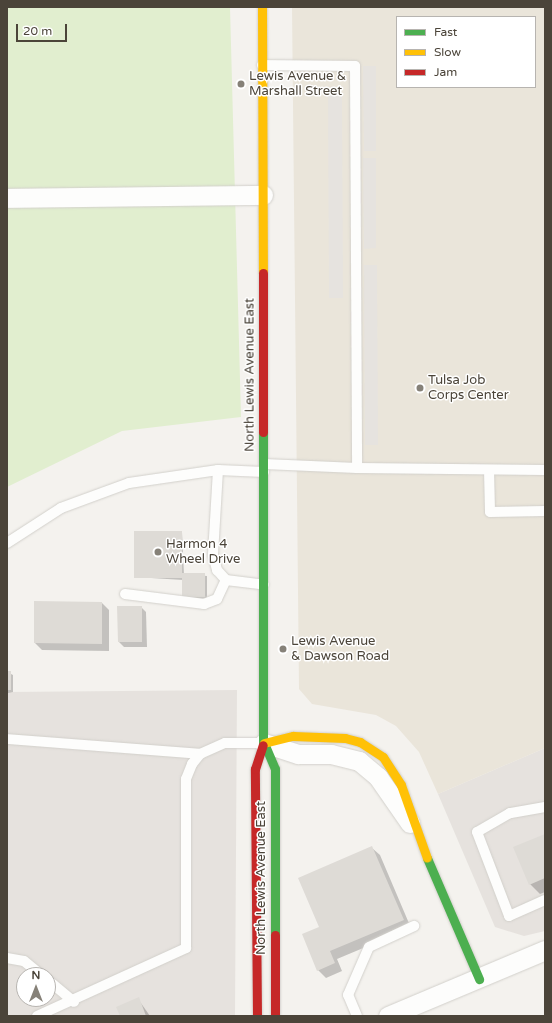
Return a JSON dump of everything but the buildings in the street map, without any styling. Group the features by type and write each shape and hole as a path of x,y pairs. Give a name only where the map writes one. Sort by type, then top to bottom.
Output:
{"main road":[{"name":"North Lewis Avenue East","path":"257,1016 255,769 264,743 262,7"},
{"name":"North Lewis Avenue East","path":"264,743 275,769 275,1016"},
{"path":"416,832 479,979"}],"street":[{"path":"7,198 263,195"},
{"path":"264,743 298,754 331,754 359,761 378,777 416,832"},
{"path":"388,1016 545,950"}],"lane":[{"path":"262,65 355,66 357,468"},
{"path":"7,543 61,508 129,483 218,470 264,468 545,470"},
{"path":"218,470 213,555 217,570 226,580 264,585"},
{"path":"489,470 490,512 545,511"},
{"path":"125,594 204,604 218,599 226,580"},
{"path":"7,739 200,754 225,744 264,743"},
{"path":"36,1016 74,1002 186,948 186,780 200,754"},
{"path":"545,807 510,813 477,832 509,916 545,900"},
{"path":"356,1016 348,995 369,947 414,926"},
{"path":"7,958 24,961 31,967"},
{"path":"56,987 74,1002"}],"shaded area":[{"name":"Tulsa Job Corps Center","path":"292,7 545,7 545,748 438,794 419,752 396,726 376,715 312,704 299,689"},
{"path":"363,66 376,66 376,151 364,151"},
{"path":"328,95 342,95 343,298 329,298"},
{"path":"363,158 376,158 376,248 364,249"},
{"path":"364,265 377,265 378,445 365,445"},
{"path":"237,690 235,1016 7,1016 7,692"},
{"path":"545,748 545,931 524,936 495,927 438,794"}],"green space":[{"path":"7,7 230,7 241,417 122,431 7,487"}],"traffic: fast":[{"path":"263,432 263,745"},
{"path":"264,743 275,769 275,935"},
{"path":"427,858 479,979"}],"traffic: slow":[{"path":"262,7 263,273"},
{"path":"264,743 293,736 345,738 360,742 383,757 401,785 427,858"}],"traffic: jam":[{"path":"263,273 263,432"},
{"path":"257,1016 255,769 263,745"},
{"path":"275,935 275,1016"}],"place":[{"name":"Lewis Avenue & Marshall Street","path":"241,84"},
{"name":"Tulsa Job Corps Center","path":"420,388"},
{"name":"Harmon 4 Wheel Drive","path":"158,552"},
{"name":"Lewis Avenue & Dawson Road","path":"283,649"}]}
